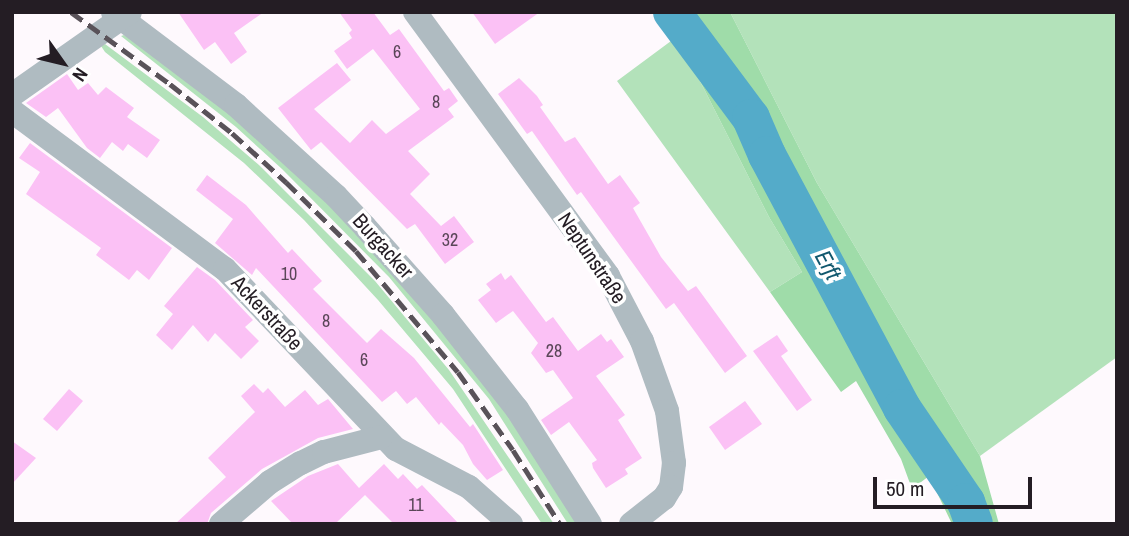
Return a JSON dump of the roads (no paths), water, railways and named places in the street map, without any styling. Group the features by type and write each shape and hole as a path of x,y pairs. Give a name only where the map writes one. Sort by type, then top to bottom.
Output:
{"street":[{"name":"Neptunstraße","path":"415,12 608,276 642,341 667,411 674,463 671,487 664,498 631,524"},
{"path":"12,95 122,14"},
{"name":"Burgacker","path":"122,14 275,139 365,227 443,315 517,409 590,524"},
{"name":"Ackerstraße","path":"12,111 225,269 381,437 396,449 469,486 511,524"},
{"path":"221,524 270,482 293,467 324,452 381,437"}],"waterway":[{"name":"Erft","path":"672,12 751,118 767,155 902,408 966,502 974,524"}],"railway":[{"path":"71,12 232,133 356,251 458,372 513,450 560,524"}]}
